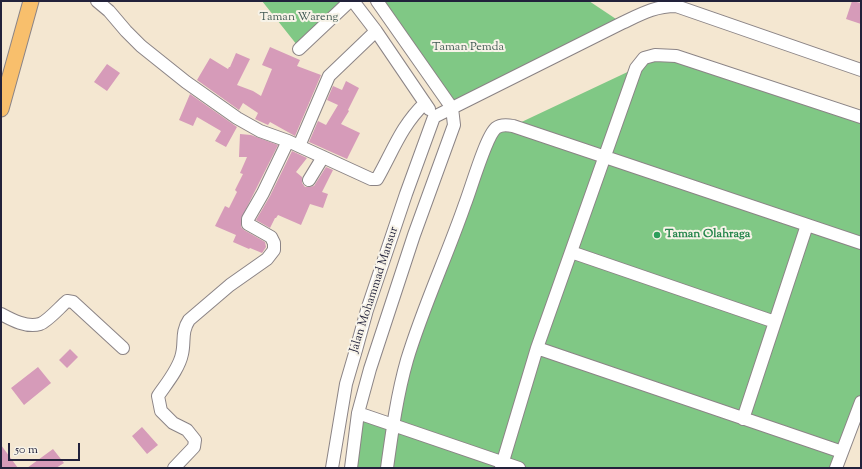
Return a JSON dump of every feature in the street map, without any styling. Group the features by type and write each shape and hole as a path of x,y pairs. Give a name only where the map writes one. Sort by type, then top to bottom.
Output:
{"main road":[{"path":"1,109 3,90 31,1"}],"street":[{"path":"97,1 109,11 126,31 142,46 186,82 252,127 371,179 375,180 378,177 400,135 413,115 425,103"},
{"path":"299,49 350,1"},
{"path":"353,1 376,31 434,116 622,23 654,8 665,6 676,6 861,70"},
{"path":"377,1 452,108"},
{"path":"174,468 194,447 195,440 187,430 173,423 160,412 158,396 176,368 182,354 183,332 185,326 189,320 230,285 267,259 274,250 274,244 271,237 248,224 248,219 293,144 329,76 376,31"},
{"path":"502,465 537,348 636,68 644,58 655,55 676,56 861,117"},
{"name":"Jalan Mohammad Mansur","path":"351,468 358,413 370,369 401,274 454,125 452,108"},
{"name":"Jalan Mohammad Mansur","path":"332,468 346,384 367,310 434,116"},
{"path":"387,468 393,426 403,375 418,327 455,232 486,145 496,127 502,125 513,126 861,243"},
{"path":"309,180 323,157"},
{"path":"743,419 807,225"},
{"path":"571,252 775,322"},
{"path":"1,314 24,324 41,324 66,301 73,302 123,348"},
{"path":"537,348 842,452"},
{"path":"836,468 861,402"},
{"path":"358,413 502,465 519,468"}],"green space":[{"name":"Taman Wareng","path":"262,1 345,1 297,45"},
{"name":"Taman Pemda","path":"377,1 589,1 622,23 452,108"},
{"name":"Taman Olahraga","path":"655,55 861,117 861,401 837,468 350,468 358,413 393,426 400,391 494,130 513,126 636,68"}],"building":[{"path":"852,1 861,3 861,24 846,19"},
{"path":"270,47 300,60 297,66 321,75 295,136 270,122 268,125 255,119 258,113 243,103 239,110 197,80 210,58 228,69 236,53 250,59 237,85 253,91 261,96 272,69 262,65"},
{"path":"107,64 120,73 107,91 94,82"},
{"path":"346,81 359,88 348,110 349,111 341,124 360,133 347,159 309,142 318,121 326,125 338,105 327,100 333,86 342,90"},
{"path":"190,94 237,127 226,147 215,141 221,131 197,117 193,126 179,120"},
{"path":"240,134 251,135 278,145 241,219 241,227 244,230 265,242 266,247 262,253 233,242 236,235 215,226 225,206 229,208 237,192 235,190 243,174 240,173 247,157 239,157"},
{"path":"292,151 307,158 296,172 302,177 302,183 305,187 314,186 326,167 333,170 322,192 328,194 323,208 310,204 301,225 278,215 270,228 256,220 270,196"},
{"path":"70,349 78,357 67,368 59,360"},
{"path":"38,367 51,383 24,405 11,388"},
{"path":"142,427 158,445 147,454 132,436"},
{"path":"1,445 18,468 1,468"},
{"path":"53,449 64,463 56,468 27,468"}],"place":[{"name":"Taman Olahraga","path":"657,235"}]}
